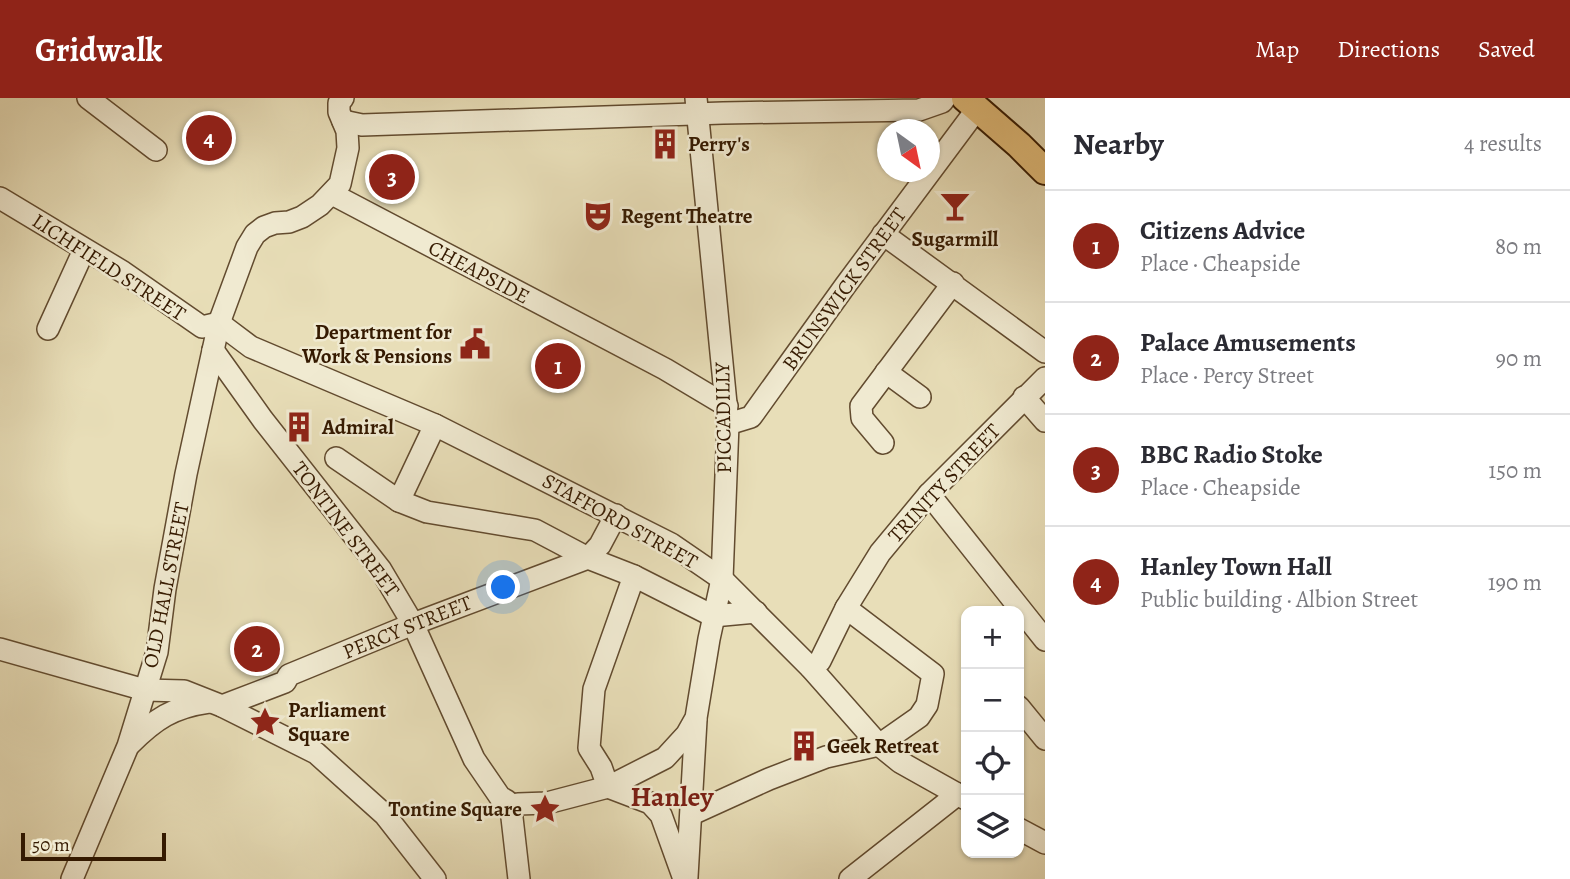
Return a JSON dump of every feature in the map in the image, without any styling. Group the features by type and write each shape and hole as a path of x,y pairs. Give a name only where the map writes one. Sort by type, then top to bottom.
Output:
{"main road":[{"path":"971,103 1045,171"}],"street":[{"path":"88,98 156,150"},
{"path":"323,98 362,125 696,106 919,110 942,102 945,98"},
{"name":"BRUNSWICK STREET","path":"728,415 751,417 883,234 952,144 971,103"},
{"name":"PICCADILLY","path":"685,879 692,814 691,726 722,579 728,415 696,106"},
{"path":"332,194 340,184 348,148 342,110"},
{"name":"CHEAPSIDE","path":"332,194 621,358 664,369 728,415"},
{"name":"OLD HALL STREET","path":"75,873 128,746 157,652 165,589 219,323 247,247 255,234 264,227 302,217 332,194"},
{"name":"LICHFIELD STREET","path":"0,198 123,272 202,327 219,323"},
{"path":"883,234 1045,352"},
{"path":"48,329 84,250"},
{"path":"883,443 862,418 861,406 953,283"},
{"name":"STAFFORD STREET","path":"219,323 251,347 435,425 671,544 722,579 811,668 879,745 900,762 961,796"},
{"name":"TONTINE STREET","path":"213,350 263,420 382,570 413,624 474,759 511,809"},
{"path":"886,372 920,397"},
{"name":"TRINITY STREET","path":"811,668 820,661 846,608 880,553 929,494 1045,378"},
{"path":"1024,397 1045,421"},
{"path":"399,501 435,425"},
{"path":"336,458 399,501 426,512 535,530 588,558 634,576 713,616 756,612"},
{"path":"929,494 1045,639"},
{"path":"588,558 600,545 616,515"},
{"name":"PERCY STREET","path":"128,746 147,727 180,707 215,704 285,682 289,675 413,624 588,558"},
{"path":"634,576 593,689 589,748 601,767 608,787 650,803 661,815 685,879"},
{"path":"692,814 826,757 879,745 919,717 927,705 933,674 846,608"},
{"path":"0,649 145,690 184,691 316,753 385,815 435,879"},
{"path":"1024,713 1045,739"},
{"path":"519,879 511,809 518,804 547,803 608,787 665,758 691,726"},
{"path":"850,879 961,798"},
{"path":"1024,832 1045,844"},
{"path":"75,873 96,879"}],"place":[{"name":"Hanley Town Hall","path":"209,138"},
{"name":"Perry's","path":"665,144"},
{"name":"BBC Radio Stoke","path":"392,177"},
{"name":"Sugarmill","path":"955,206"},
{"name":"Regent Theatre","path":"598,216"},
{"name":"Department for Work & Pensions","path":"475,344"},
{"name":"Citizens Advice","path":"558,366"},
{"name":"Admiral","path":"299,427"},
{"name":"Palace Amusements","path":"257,649"},
{"name":"Parliament Square","path":"265,722"},
{"name":"Geek Retreat","path":"804,746"},
{"name":"Tontine Square","path":"545,809"}],"district":[{"name":"Hanley","path":"672,797"}]}
